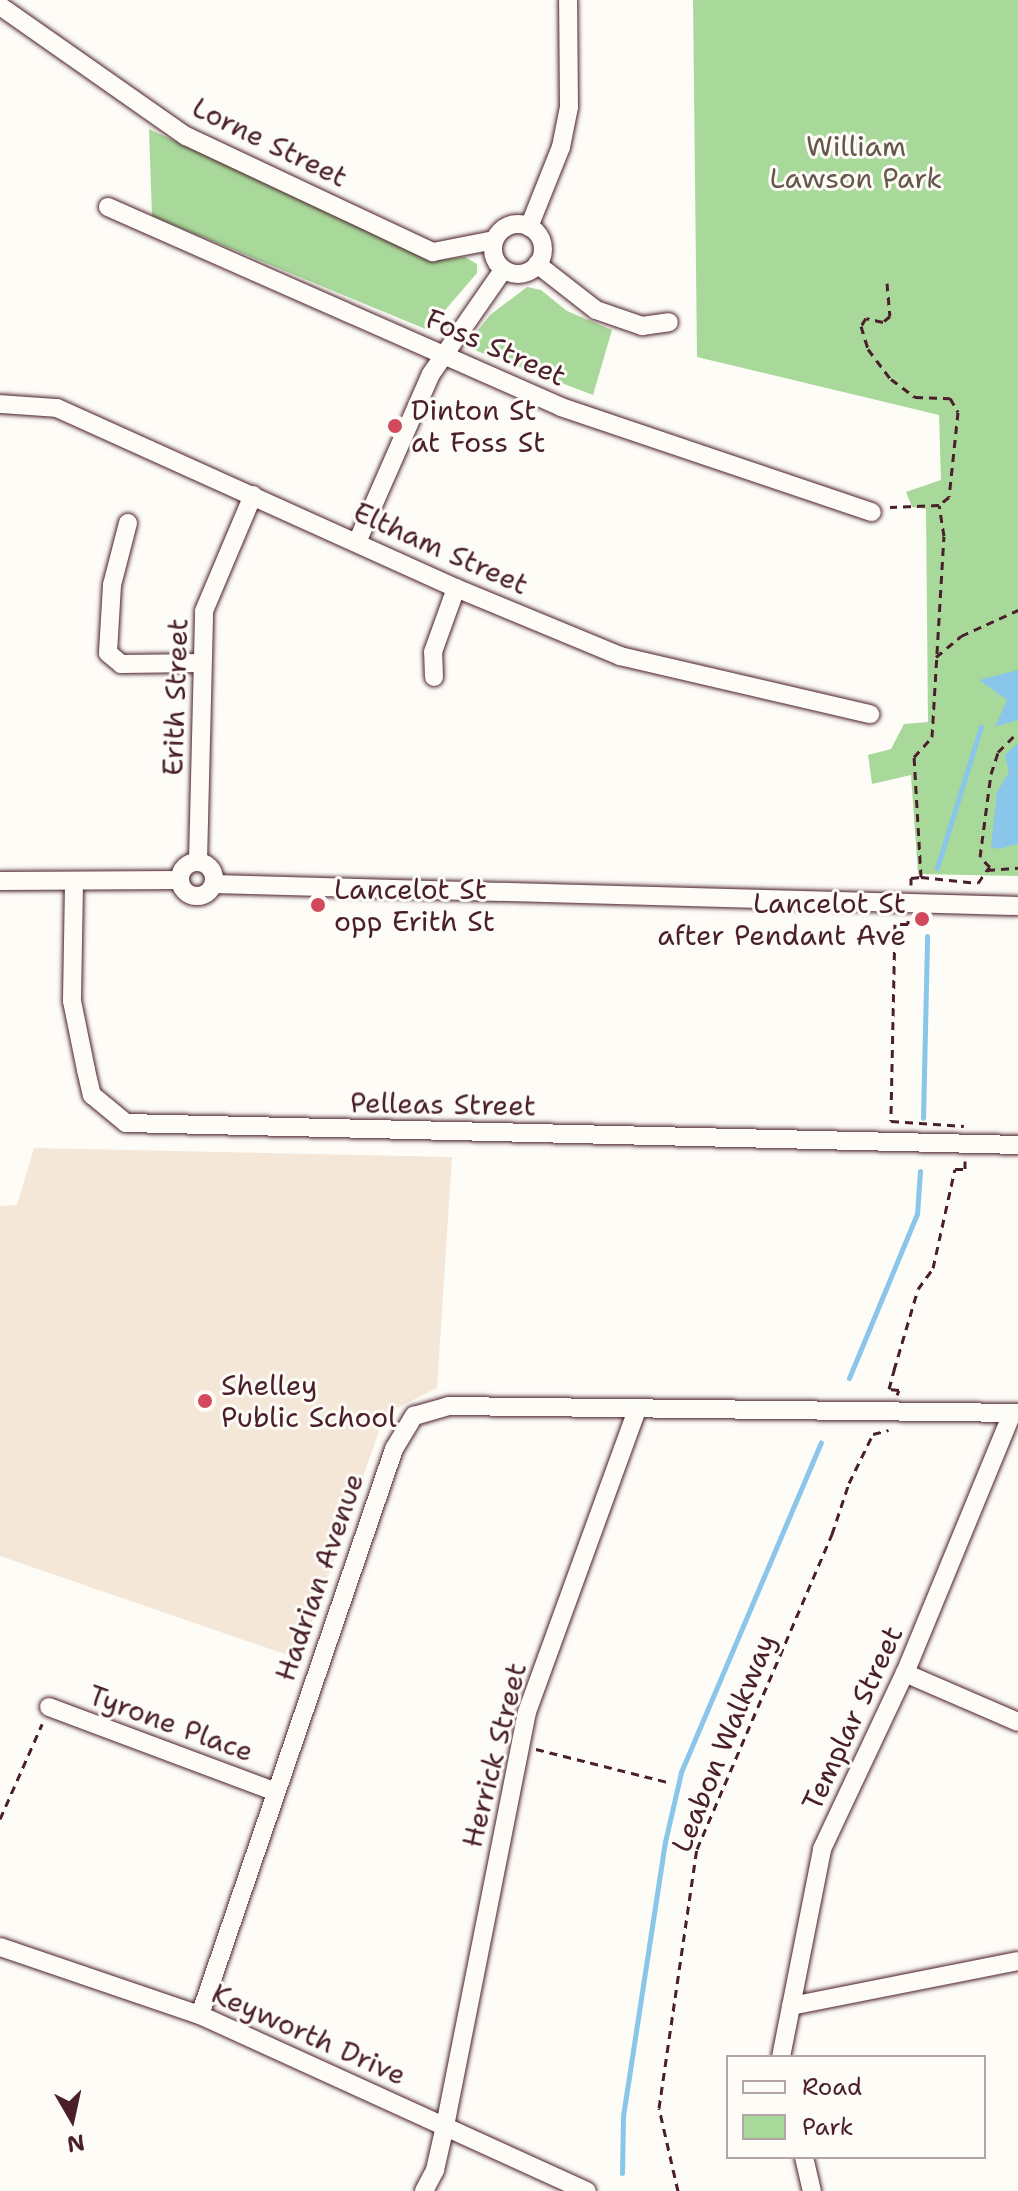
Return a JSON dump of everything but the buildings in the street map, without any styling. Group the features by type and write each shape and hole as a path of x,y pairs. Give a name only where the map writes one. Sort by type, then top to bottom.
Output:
{"street":[{"path":"529,227 561,147 569,107 568,0"},
{"name":"Lorne Street","path":"0,6 199,143 433,252 494,240"},
{"name":"Foss Street","path":"108,207 561,407 872,512"},
{"path":"529,227 542,244 537,264 517,274 503,270 493,257 494,240 505,228 529,227"},
{"path":"537,264 596,310 642,326 669,322"},
{"path":"358,540 442,354 503,270"},
{"name":"Eltham Street","path":"0,404 57,408 358,540 456,588 620,656 870,714"},
{"name":"Erith Street","path":"198,862 201,663 208,595 253,495"},
{"path":"128,523 112,585 110,658 121,664 201,663"},
{"path":"434,677 433,652 456,588"},
{"path":"179,880 187,864 198,862 209,867 214,884"},
{"path":"0,881 74,884 179,880"},
{"path":"179,880 193,896 205,894 214,884 1018,906"},
{"name":"Pelleas Street","path":"74,884 72,1001 86,1070 92,1095 126,1123 1018,1145"},
{"name":"Hadrian Avenue","path":"200,2015 274,1791 394,1449 414,1416 448,1406 1015,1413"},
{"name":"Herrick Street","path":"424,2191 435,2170 445,2126 527,1712 637,1409"},
{"name":"Templar Street","path":"781,2055 822,1849 905,1673 1015,1413"},
{"path":"905,1673 1018,1722"},
{"name":"Tyrone Place","path":"49,1707 274,1791"},
{"name":"Keyworth Drive","path":"0,1947 200,2015 587,2191"},
{"path":"791,2006 1018,1961"},
{"path":"804,2159 812,2191"}],"path":[{"path":"887,283 890,316 883,322 866,318 861,326 868,349 891,379 915,397 950,398 958,412 954,487 939,505 944,536 932,737 914,757 921,877"},
{"path":"872,512 904,502 939,505"},
{"path":"936,657 961,636 1018,610"},
{"path":"911,878 978,883 990,867 980,857 991,774 998,752 1018,732"},
{"path":"987,870 1018,868"},
{"path":"908,924 895,924 891,1121 964,1124"},
{"path":"899,1390 889,1389 918,1289 933,1268 955,1169 965,1169"},
{"name":"Leabon Walkway","path":"678,2191 659,2108 697,1849 832,1534 849,1483 873,1434 889,1434"},
{"path":"0,1819 49,1707"},
{"path":"520,1745 667,1782"}],"shaded area":[{"name":"Shelley Public School","path":"34,1148 452,1157 437,1388 385,1414 299,1659 0,1556 0,1206 17,1205"}],"green space":[{"name":"William Lawson Park","path":"693,0 1018,0 1018,876 918,874 911,775 872,784 868,755 891,749 904,724 928,722 926,509 912,507 906,492 941,480 939,415 697,357"},
{"path":"149,129 431,261 465,257 477,264 477,273 428,330 152,216"},
{"path":"527,287 541,290 567,311 612,330 593,395 477,351 471,339 490,315"}],"water":[{"path":"1018,670 1018,720 995,727 1007,700 979,680"},
{"path":"1018,743 1018,844 998,849 991,847 997,792 1009,772 1005,755"}],"waterway":[{"path":"937,868 981,727"},
{"path":"923,1118 927,936"},
{"path":"849,1378 917,1214 920,1171"},
{"path":"622,2173 623,2116 665,1842 681,1772 821,1442"}],"place":[{"name":"Dinton St at Foss St","path":"395,426"},
{"name":"Lancelot St opp Erith St","path":"318,905"},
{"name":"Lancelot St after Pendant Ave","path":"922,919"},
{"name":"Shelley Public School","path":"205,1401"}]}
